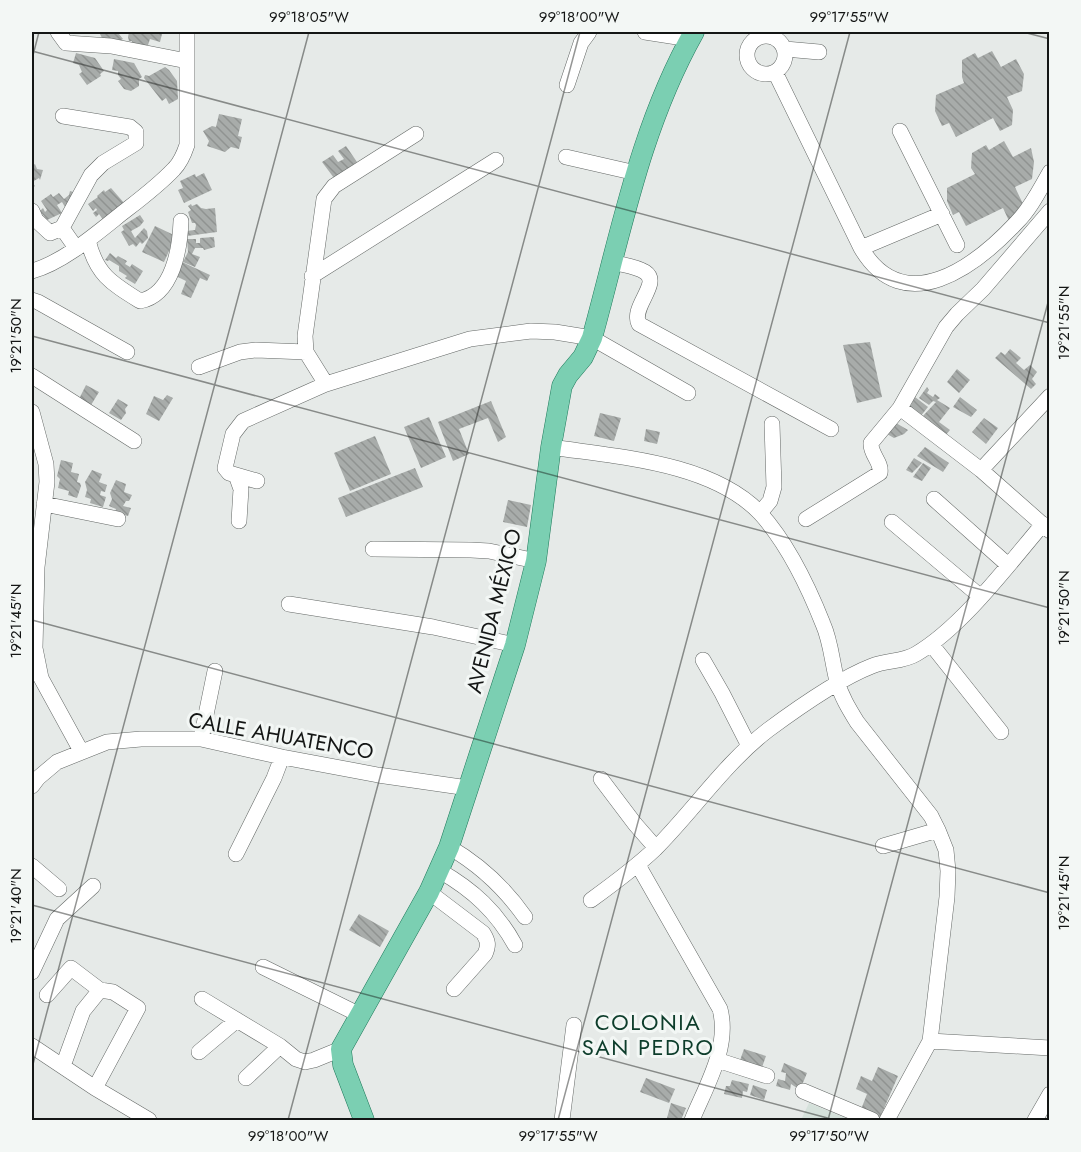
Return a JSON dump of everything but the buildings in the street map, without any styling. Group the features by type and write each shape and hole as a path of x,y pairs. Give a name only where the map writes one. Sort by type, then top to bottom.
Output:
{"main road":[{"name":"AVENIDA MÉXICO","path":"341,1049 440,871 515,645 536,561 551,447 562,386 583,357 592,338 644,144 664,91 692,35"},
{"path":"341,1049 343,1065 364,1120"}],"street":[{"path":"58,32 66,42 111,46 187,61"},
{"path":"32,271 82,244 142,198 175,169 183,158 187,145 187,32"},
{"path":"567,85 581,43 589,32"},
{"path":"645,32 692,35"},
{"path":"763,34 773,37 785,49 782,66 775,72 766,74 757,72 750,65 747,56 749,47 763,34"},
{"path":"785,49 819,52"},
{"path":"775,72 870,264 883,274 898,281 915,284 929,282 962,270 1018,222 1036,198 1050,172"},
{"path":"32,211 36,220 50,232 63,228 91,175 103,163 136,142 136,132 130,128 63,116"},
{"path":"900,131 957,246"},
{"path":"326,384 306,352 304,336 324,199 334,186 416,134"},
{"path":"566,157 636,173"},
{"path":"312,276 496,160"},
{"path":"806,519 880,472 881,467 871,451 871,443 900,408 946,327 983,289 1050,211"},
{"path":"861,248 942,214"},
{"path":"63,228 82,244 92,256 97,267 111,282 140,301 147,300 162,289 170,274 181,237 181,221"},
{"path":"612,262 640,270 647,273 650,278 650,285 637,311 639,324 831,429"},
{"path":"32,300 127,352"},
{"path":"257,481 229,473 225,468 233,434 243,421 326,384 470,339 531,331 592,338 688,393"},
{"path":"199,367 240,352 256,350 306,352"},
{"path":"32,376 134,441"},
{"path":"981,470 1050,396"},
{"path":"591,900 638,865 656,848 749,746 769,729 838,684 871,666 915,655 931,644 981,597 1046,527 981,470 900,408"},
{"path":"32,412 46,464 47,482 38,567 35,648 41,678 81,752"},
{"path":"760,513 770,501 774,487 772,424"},
{"path":"551,447 658,463 687,471 740,497 760,513 783,544 809,590 825,627 838,684 857,722 931,816 938,830 946,850 948,872 930,1041 887,1120"},
{"path":"236,475 241,489 239,521"},
{"path":"934,499 1008,566"},
{"path":"44,504 118,519"},
{"path":"892,522 981,597"},
{"path":"373,549 471,549 536,561"},
{"path":"289,604 433,627 515,645"},
{"path":"931,644 1001,732"},
{"path":"703,660 749,746"},
{"path":"201,739 215,671"},
{"name":"CALLE AHUATENCO","path":"32,786 57,762 107,742 141,739 201,739 378,775 468,788"},
{"path":"236,854 282,757"},
{"path":"601,779 634,824 656,848"},
{"path":"883,846 938,830"},
{"path":"448,847 486,872 514,901 525,917"},
{"path":"638,865 720,1009 723,1021 723,1036 717,1060 692,1120"},
{"path":"32,867 59,889"},
{"path":"440,871 473,892 490,908 515,945"},
{"path":"32,972 57,919 93,886"},
{"path":"429,892 483,933 488,940 489,947 485,954 454,989"},
{"path":"263,967 360,1015"},
{"path":"46,995 71,968 100,990 112,992 138,1008 95,1088"},
{"path":"63,1066 83,1011 100,990"},
{"path":"202,999 280,1046 296,1059 305,1062 341,1049"},
{"path":"199,1052 237,1020"},
{"path":"562,1120 574,1025"},
{"path":"930,1041 1050,1048"},
{"path":"32,1046 95,1088 149,1120"},
{"path":"246,1078 280,1046"},
{"path":"717,1060 767,1076"},
{"path":"803,1091 872,1120"},
{"path":"1035,1120 1050,1094"}],"shaded area":[{"path":"809,1103 851,1120 801,1120"}],"district":[{"name":"COLONIA SAN PEDRO","path":"648,1034"}]}
